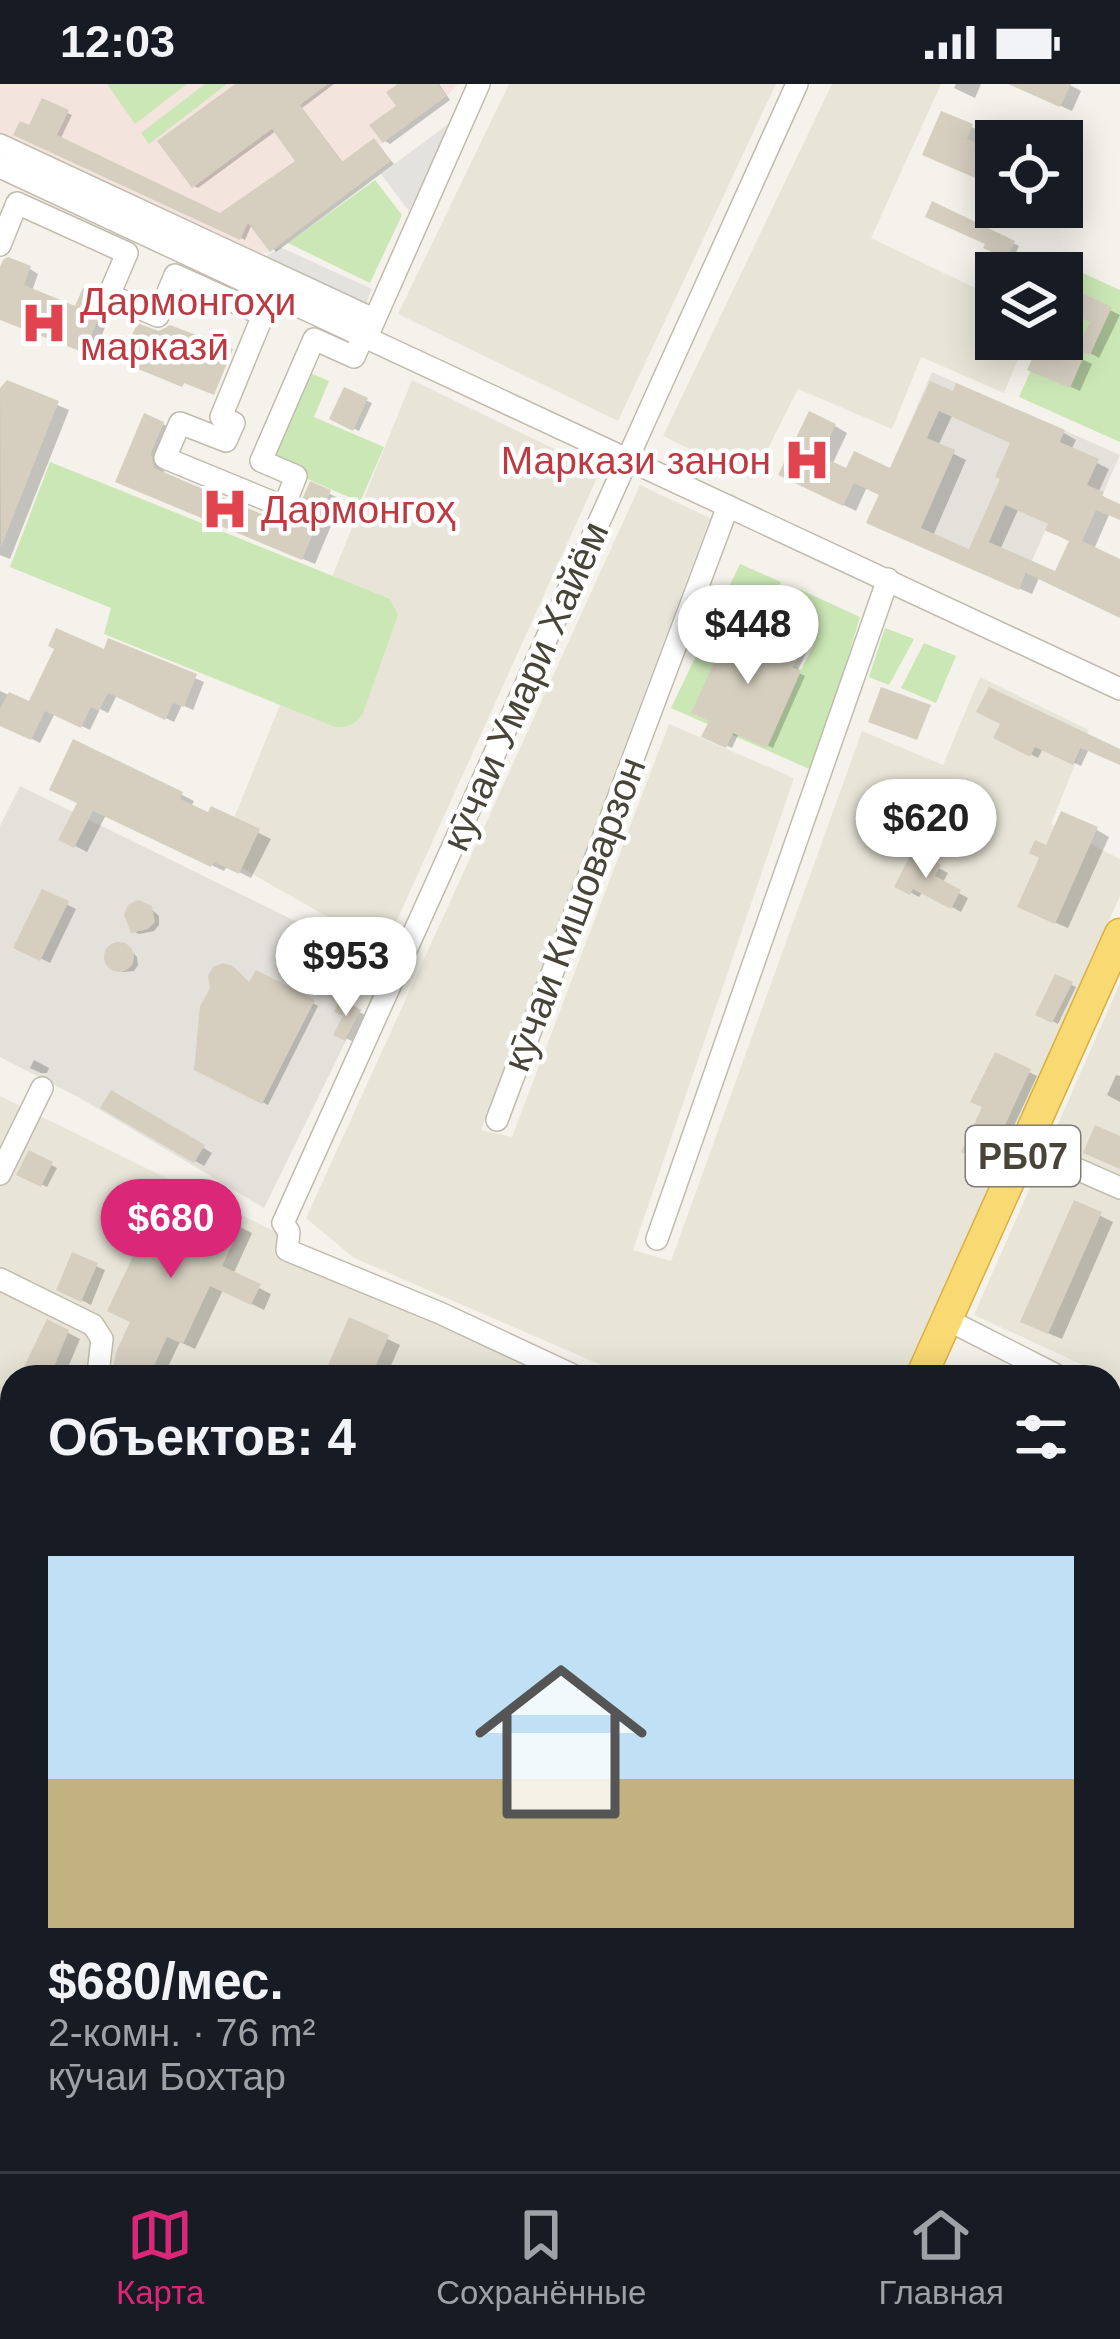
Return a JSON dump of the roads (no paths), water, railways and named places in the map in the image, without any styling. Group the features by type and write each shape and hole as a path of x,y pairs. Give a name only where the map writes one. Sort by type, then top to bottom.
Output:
{"highway":[{"name":"РБ07","path":"1033,1150 1120,934"},
{"name":"РБ07","path":"942,1365 955,1323 1120,967"},
{"name":"РБ07","path":"929,1365 955,1323"}],"street":[{"path":"0,245 17,203 127,254 109,295 158,316 175,275 263,315 221,417 234,423 226,442 180,422 165,458 284,507 296,476 261,461 314,339 354,357 479,84"},
{"name":"кӯчаи Умари Хайём","path":"551,1365 287,1250 289,1232 283,1223 797,84"},
{"path":"0,145 371,318 365,336"},
{"path":"0,167 1120,689"},
{"name":"кӯчаи Кишоварзон","path":"497,1120 728,506"},
{"path":"658,1239 888,580"},
{"path":"0,1174 42,1088"},
{"path":"1033,1150 1120,1188"},
{"path":"0,1279 93,1325 102,1339 100,1365"},
{"path":"955,1323 1037,1365"}],"place":[{"name":"Дармонгоҳи марказӣ","path":"44,323"},
{"name":"Маркази занон","path":"807,460"},
{"name":"Дармонгоҳ","path":"225,509"}]}
